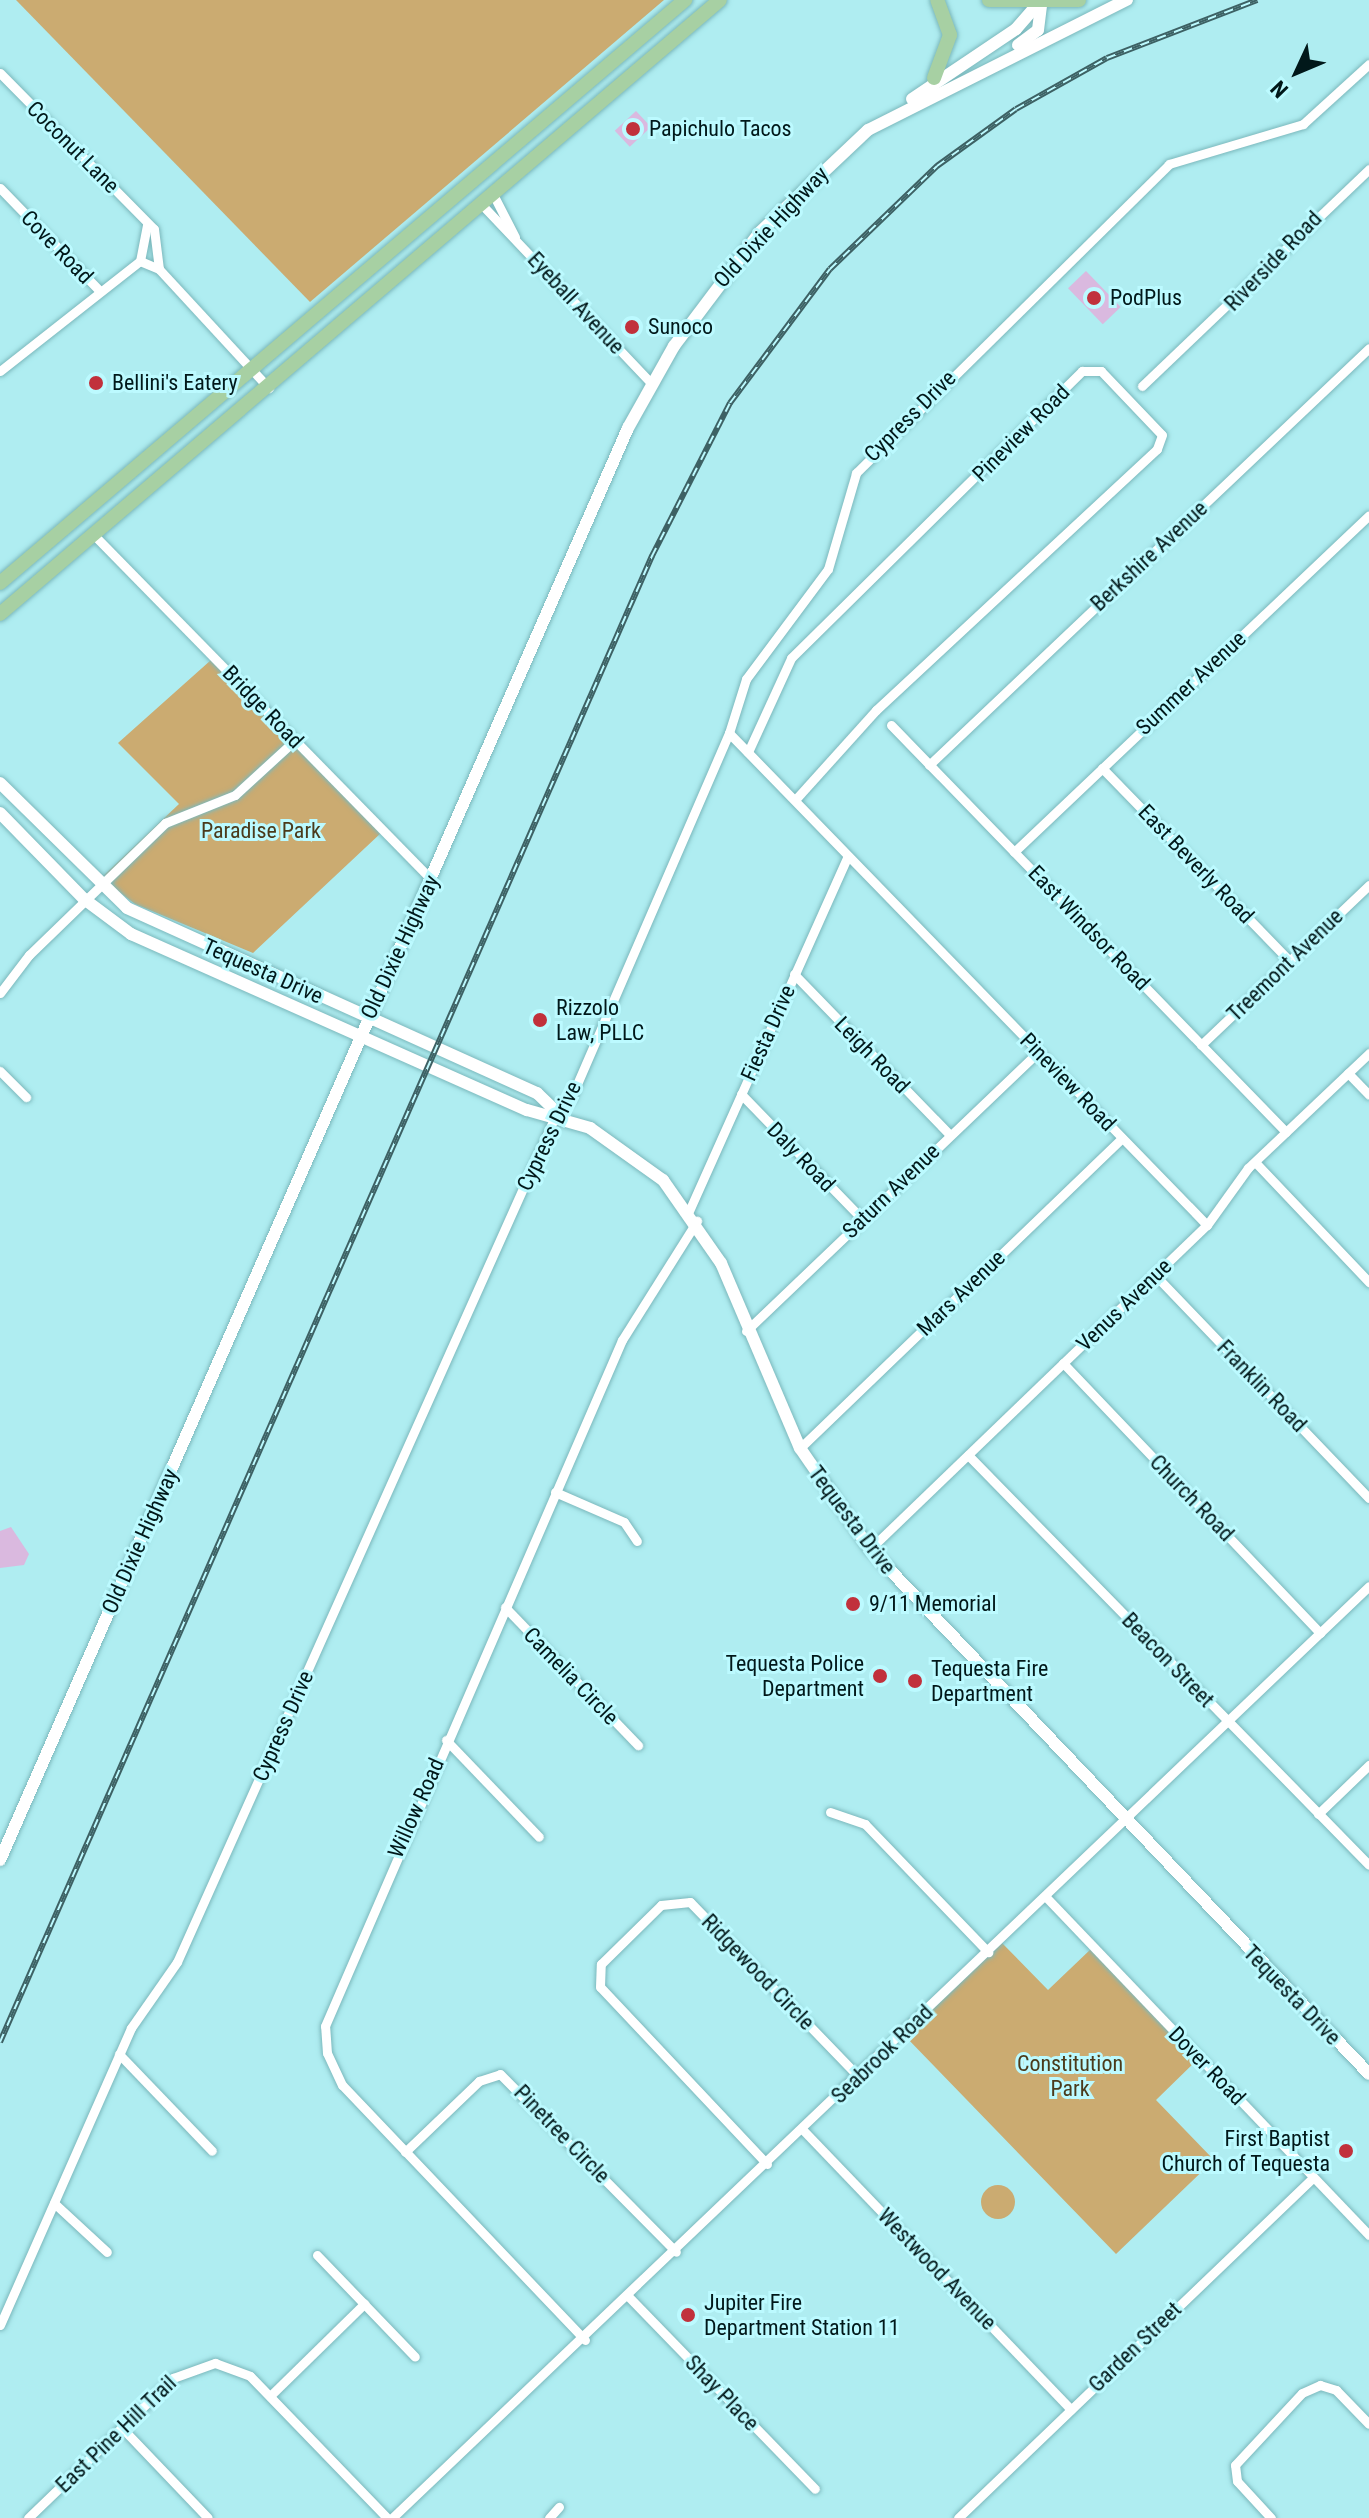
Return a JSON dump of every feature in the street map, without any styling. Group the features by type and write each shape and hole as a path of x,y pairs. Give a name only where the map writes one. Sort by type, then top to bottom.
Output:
{"main road":[{"path":"0,583 500,162 685,0"},
{"path":"0,614 489,203 720,0"},
{"path":"934,78 950,35 937,0"},
{"path":"989,0 1079,0"},
{"path":"489,203 500,162"},
{"path":"453,233 470,187"}],"street":[{"name":"Old Dixie Highway","path":"905,106 1127,0"},
{"name":"Old Dixie Highway","path":"0,1860 359,1035 651,383 759,233 830,163 905,106 934,78 1016,29 1041,2"},
{"path":"965,78 1035,35 1041,2"},
{"name":"Cypress Drive","path":"0,2325 119,2054 177,1962 557,1112 571,1098 727,736 755,663 827,572 849,488 871,453 1169,164 1303,124 1369,64"},
{"name":"Coconut Lane","path":"0,73 146,222 161,242 159,269"},
{"name":"Riverside Road","path":"1142,386 1369,169"},
{"name":"Cove Road","path":"0,188 98,289 140,261"},
{"name":"Eyeball Avenue","path":"489,203 516,241 651,383"},
{"path":"146,222 140,261 159,269 269,388"},
{"path":"0,371 98,289"},
{"name":"Berkshire Avenue","path":"929,765 1369,348"},
{"name":"Pineview Road","path":"748,752 781,668 796,651 1082,371 1101,371 1162,435 1157,449 876,710 795,800"},
{"name":"Summer Avenue","path":"1014,852 1369,515"},
{"name":"Bridge Road","path":"94,535 431,879"},
{"name":"East Windsor Road","path":"891,725 1286,1132"},
{"name":"Pineview Road","path":"727,736 748,752 1207,1225"},
{"path":"0,993 84,899 165,823 235,795 295,740"},
{"name":"East Beverly Road","path":"1102,768 1290,961"},
{"name":"Tequesta Drive","path":"0,783 98,886 145,919 537,1093 557,1112 640,1160 693,1216 800,1448 870,1549 1369,2074"},
{"name":"Tequesta Drive","path":"0,813 84,899 131,934 527,1110 557,1112"},
{"name":"Fiesta Drive","path":"693,1216 741,1094 848,856"},
{"name":"Treemont Avenue","path":"1201,1045 1369,885"},
{"name":"Leigh Road","path":"794,974 950,1135"},
{"name":"Saturn Avenue","path":"746,1331 1038,1052"},
{"name":"Venus Avenue","path":"870,1549 1207,1225 1255,1162 1369,1053"},
{"path":"0,1071 26,1097"},
{"path":"1348,1073 1369,1095"},
{"name":"Daly Road","path":"741,1094 862,1219"},
{"name":"Mars Avenue","path":"800,1448 1122,1138"},
{"path":"1255,1162 1369,1282"},
{"name":"Willow Road","path":"585,2340 337,2078 325,2026 446,1740 622,1340 693,1216"},
{"name":"Franklin Road","path":"1155,1275 1369,1498"},
{"name":"Church Road","path":"1063,1363 1320,1633"},
{"name":"Beacon Street","path":"968,1455 1369,1865"},
{"path":"555,1492 624,1522 637,1541"},
{"name":"Seabrook Road","path":"390,2518 585,2340 1369,1586"},
{"name":"Camelia Circle","path":"505,1607 638,1745"},
{"path":"446,1740 539,1837"},
{"path":"1318,1814 1369,1765"},
{"path":"830,1812 865,1824 988,1952"},
{"name":"Dover Road","path":"1045,1896 1369,2235"},
{"name":"Ridgewood Circle","path":"767,2164 600,1987 601,1964 661,1905 690,1902 859,2077"},
{"path":"119,2054 212,2151"},
{"name":"Pinetree Circle","path":"405,2152 479,2081 500,2074 676,2252"},
{"name":"Westwood Avenue","path":"803,2130 1071,2409"},
{"name":"Garden Street","path":"958,2518 1313,2177"},
{"path":"54,2203 107,2252"},
{"path":"317,2255 415,2357"},
{"name":"Shay Place","path":"629,2297 815,2489"},
{"path":"270,2396 364,2304"},
{"name":"East Pine Hill Trail","path":"28,2518 179,2373 200,2364 243,2371 390,2518"},
{"path":"1271,2518 1237,2481 1235,2465 1302,2393 1320,2385 1336,2390 1369,2424"},
{"path":"122,2428 208,2518"},
{"path":"549,2518 559,2507"}],"green space":[{"path":"16,0 664,0 310,302"},
{"name":"Paradise Park","path":"211,660 381,833 253,953 135,904 101,878 179,804 118,743"},
{"name":"Constitution Park","path":"1002,1943 1048,1990 1092,1948 1198,2059 1156,2100 1214,2160 1116,2254 905,2036"},
{"path":"998,2185 1010,2190 1015,2202 1010,2214 998,2219 986,2214 981,2202 986,2190"}],"building":[{"name":"Papichulo Tacos","path":"636,111 651,127 630,147 615,131"},
{"name":"PodPlus","path":"1086,271 1121,307 1103,324 1068,288"},
{"path":"11,1527 29,1554 24,1565 0,1568 0,1531"}],"railway":[{"path":"0,2042 652,556 730,403 830,269 937,166 1016,109 1107,58 1257,0"}],"place":[{"name":"Papichulo Tacos","path":"633,129"},
{"name":"PodPlus","path":"1094,298"},
{"name":"Sunoco","path":"632,327"},
{"name":"Bellini's Eatery","path":"96,383"},
{"name":"Rizzolo Law, PLLC","path":"540,1020"},
{"name":"9/11 Memorial","path":"853,1604"},
{"name":"Tequesta Police Department","path":"880,1676"},
{"name":"Tequesta Fire Department","path":"915,1681"},
{"name":"First Baptist Church of Tequesta","path":"1346,2151"},
{"name":"Jupiter Fire Department Station 11","path":"688,2315"}]}
